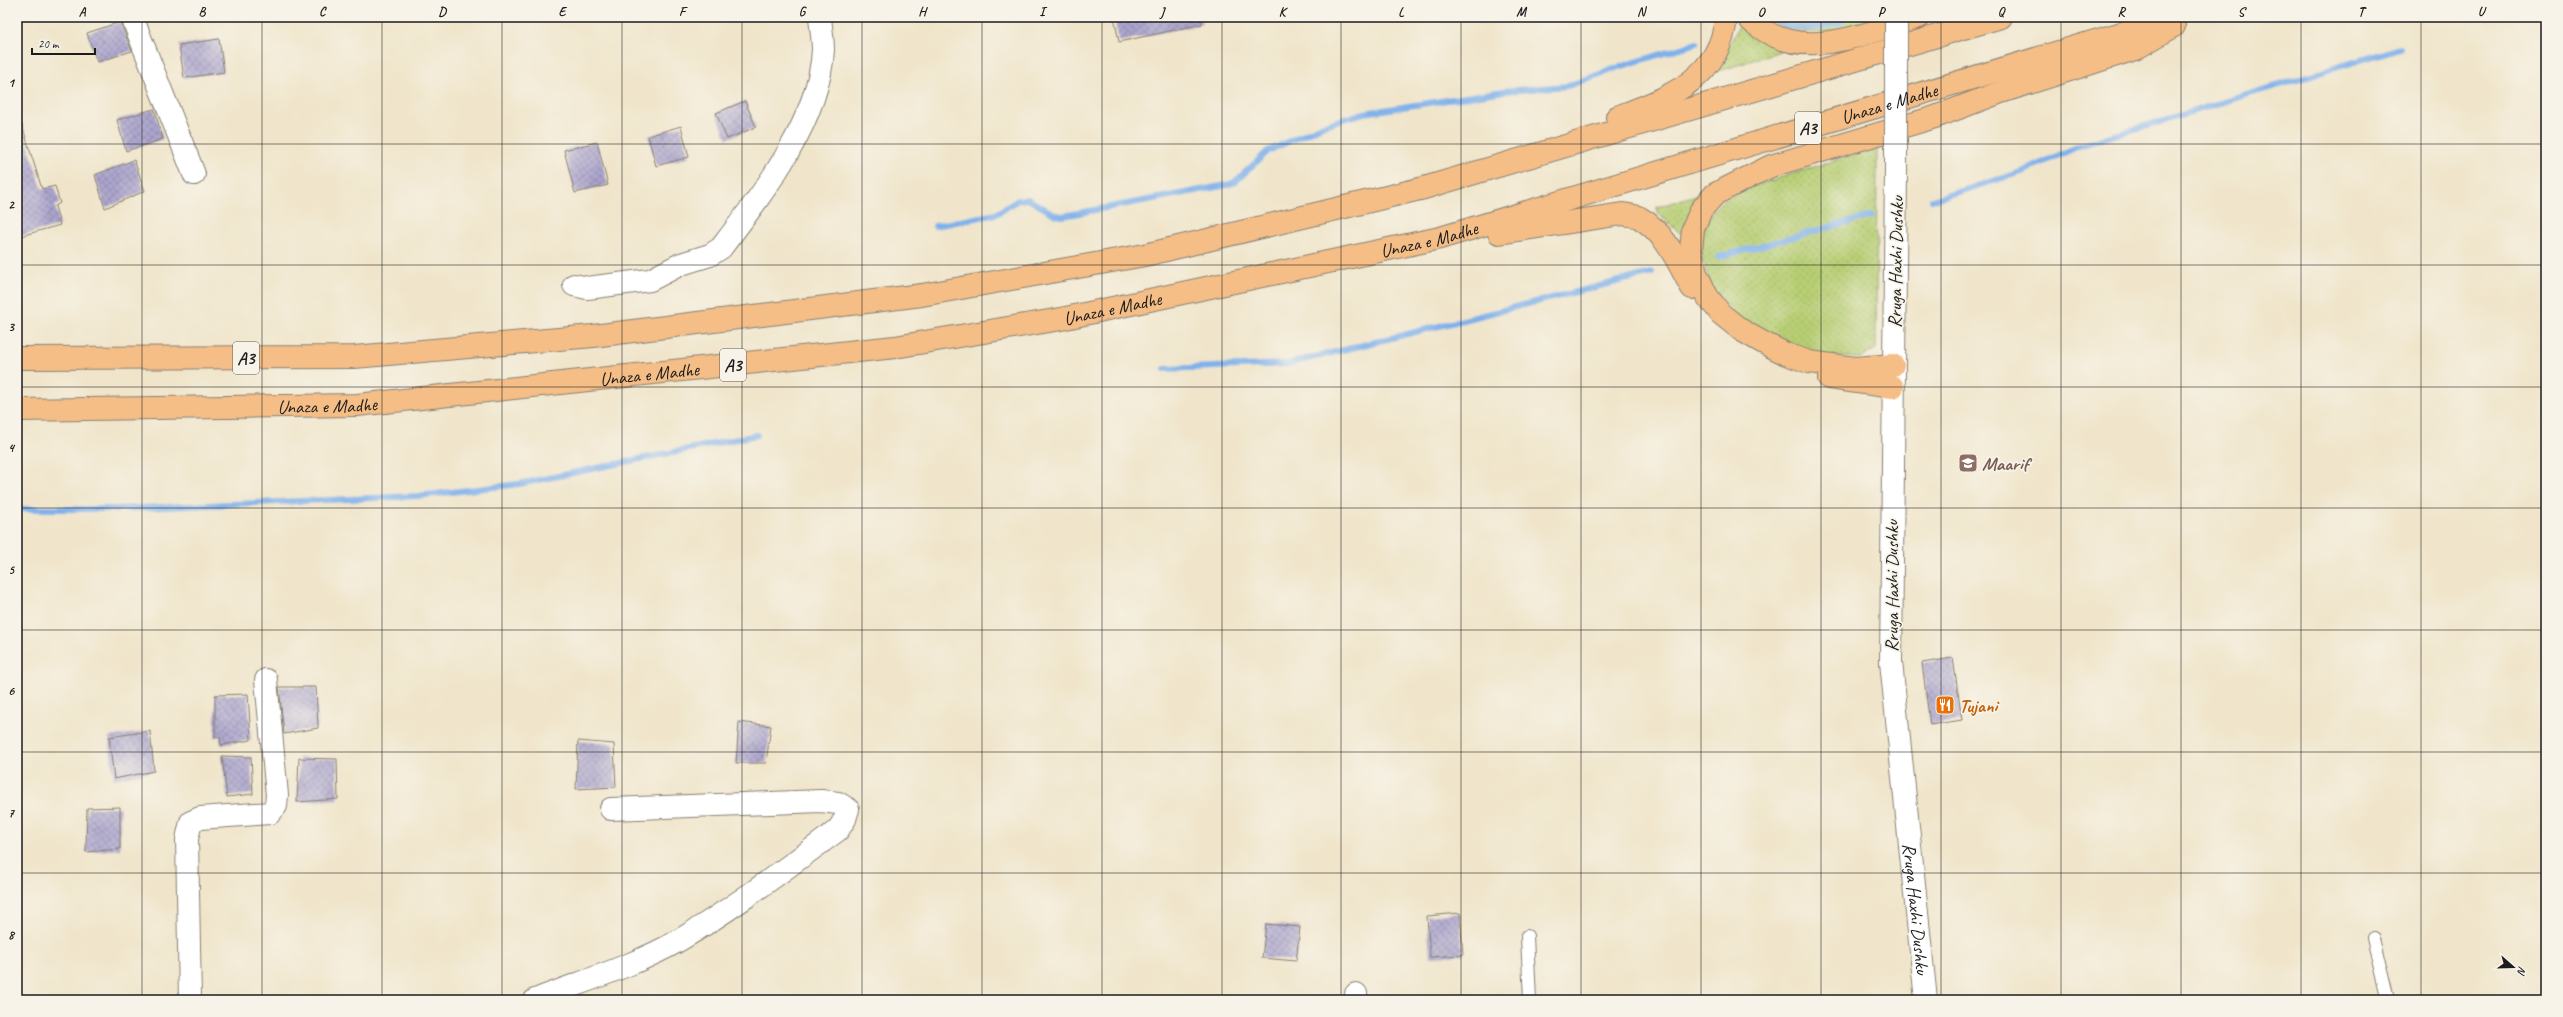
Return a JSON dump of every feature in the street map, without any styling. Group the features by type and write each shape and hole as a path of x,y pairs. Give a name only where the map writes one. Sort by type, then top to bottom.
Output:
{"highway":[{"path":"1424,188 1534,142 1613,119 1665,98 1707,67 1718,50 1725,34 1726,17"},
{"path":"1748,17 1770,34 1786,40 1810,43 1836,41 1919,17"},
{"name":"A3","path":"17,358 354,357 593,336 922,295 1145,255 1424,188 2001,17"},
{"name":"Unaza e Madhe","path":"17,410 357,405 895,348 1069,317 1440,238 2175,17"},
{"path":"1893,365 1855,368 1809,362 1762,342 1741,330 1722,314 1707,296 1699,279 1691,250 1693,229 1701,210 1715,194 1771,166 1935,117 2001,92 2135,49 2190,17"},
{"path":"1440,238 1499,233 1622,214 1639,217 1660,235 1671,250 1700,302 1723,328 1773,359 1792,367 1825,377 1893,387"}],"street":[{"path":"132,17 194,174"},
{"path":"574,285 587,288 650,280 681,264 710,255 721,248 790,151 809,111 823,51 820,17"},
{"name":"Rruga Haxhi Dushku","path":"1896,17 1891,662 1926,1000"},
{"path":"190,1000 187,839 191,822 200,818 270,813 276,806 277,795 266,680"},
{"path":"535,1000 636,962 678,941 722,912 838,830 845,819 848,809 838,803 820,801 611,809"}],"lane":[{"path":"1527,936 1530,1000"},
{"path":"2373,938 2388,1000"}],"green space":[{"path":"1761,17 1880,17 1873,21 1844,29 1808,32 1786,28"},
{"path":"1740,24 1781,49 1780,51 1720,71 1718,66"},
{"path":"1877,147 1876,349 1860,358 1807,355 1734,315 1710,285 1702,256 1703,231 1714,209 1722,202 1744,189"},
{"path":"1696,195 1700,196 1682,235 1657,213 1657,207"}],"building":[{"path":"1114,17 1201,17 1202,24 1119,42"},
{"path":"120,22 132,51 97,62 87,33"},
{"path":"219,39 224,72 184,78 179,45"},
{"path":"745,101 756,127 727,139 716,113"},
{"path":"154,109 163,139 126,151 117,120"},
{"path":"21,122 42,189 55,186 60,203 55,206 60,225 17,237 17,123"},
{"path":"681,126 689,157 656,166 648,136"},
{"path":"597,142 608,185 575,193 564,150"},
{"path":"134,160 145,191 105,208 95,175"},
{"path":"1953,658 1962,720 1930,725 1922,663"},
{"path":"279,687 316,687 318,728 284,734"},
{"path":"248,694 251,740 221,745 220,737 215,737 215,695"},
{"path":"739,722 771,726 766,763 736,763"},
{"path":"150,731 154,771 114,779 109,737"},
{"path":"578,741 614,744 616,787 576,789"},
{"path":"222,756 251,757 253,794 227,797"},
{"path":"299,758 337,759 338,799 297,802"},
{"path":"120,807 120,849 86,852 87,808"},
{"path":"1460,913 1463,955 1430,957 1427,916"},
{"path":"1266,924 1300,927 1296,961 1262,958"}],"waterway":[{"path":"1771,17 1788,25 1805,28 1841,22"},
{"path":"935,226 996,214 1018,200 1028,199 1056,215 1063,216 1227,185 1235,182 1268,151 1324,125 1364,113 1504,91 1568,86 1616,68 1697,43"},
{"path":"1932,200 2022,172 2079,146 2400,48"},
{"path":"1719,257 1871,216"},
{"path":"1165,369 1287,364 1652,273"},
{"path":"17,509 118,509 418,496 519,484 757,435"}],"place":[{"name":"Maarif","path":"1968,463"},
{"name":"Tujani","path":"1945,705"}]}
